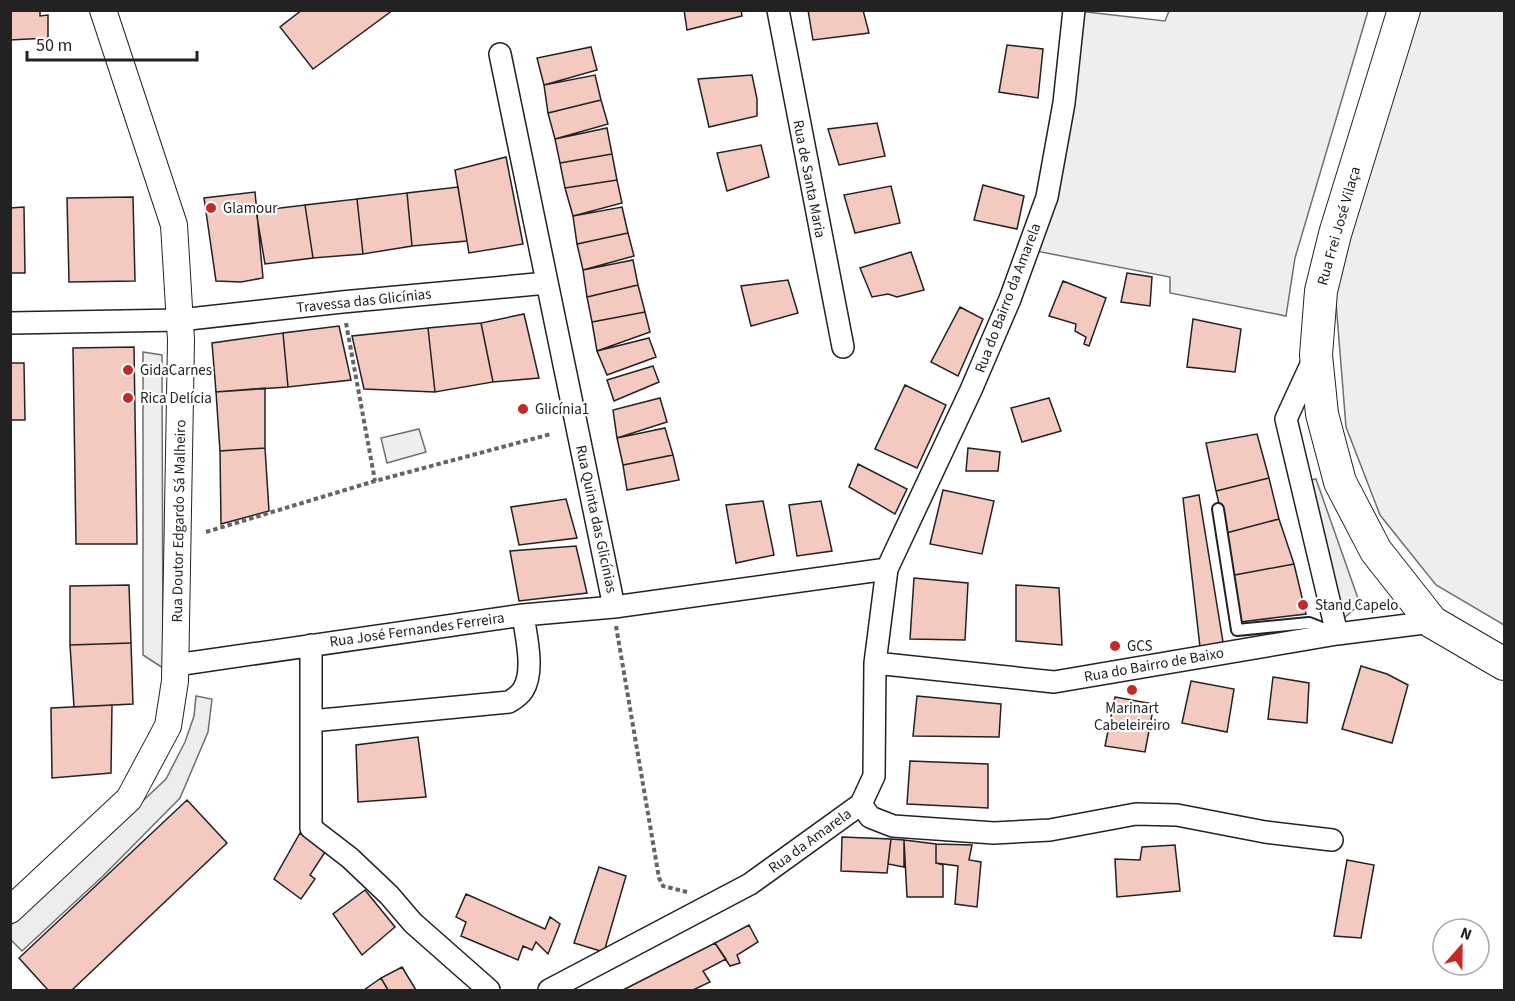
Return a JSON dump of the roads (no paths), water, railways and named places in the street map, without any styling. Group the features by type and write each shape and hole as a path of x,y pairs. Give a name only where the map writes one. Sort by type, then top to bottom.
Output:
{"main road":[{"name":"Rua Frei José Vilaça","path":"1404,10 1324,279 1316,355 1322,414 1340,482 1376,551 1432,622 1504,664"}],"street":[{"name":"Rua Doutor Edgardo Sá Malheiro","path":"10,910 129,799 168,726 176,664 180,320 174,225 103,10"},
{"name":"Rua de Santa Maria","path":"778,10 843,347"},
{"name":"Rua do Bairro da Amarela","path":"887,569 1006,309 1047,197 1064,103 1074,10"},
{"name":"Rua Quinta das Glicínias","path":"500,54 614,607 887,569"},
{"name":"Travessa das Glicínias","path":"10,323 180,320 342,302 547,284"},
{"path":"1316,355 1286,420 1337,634"},
{"name":"Rua da Amarela","path":"549,990 750,884 861,804 874,776 875,663 887,569"},
{"name":"Rua José Fernandes Ferreira","path":"176,664 523,615 614,607"},
{"name":"Rua José Fernandes Ferreira","path":"311,721 509,702 523,692 527,682 523,615"},
{"name":"Rua do Bairro de Baixo","path":"875,663 1054,682 1337,634 1432,622"},
{"name":"Rua José Fernandes Ferreira","path":"311,645 311,828 350,858 389,895 413,923 489,990"},
{"path":"861,804 870,817 893,826 994,833 1050,830 1136,814 1177,815 1265,832 1332,840"}],"lane":[{"path":"1218,509 1237,630 1309,623 1337,634"}],"place":[{"name":"Glamour","path":"211,208"},
{"name":"GidaCarnes","path":"128,370"},
{"name":"Rica Delícia","path":"128,398"},
{"name":"Glicínia1","path":"523,409"},
{"name":"Stand Capelo","path":"1303,605"},
{"name":"GCS","path":"1115,646"},
{"name":"Marinart Cabeleireiro","path":"1132,690"}]}
